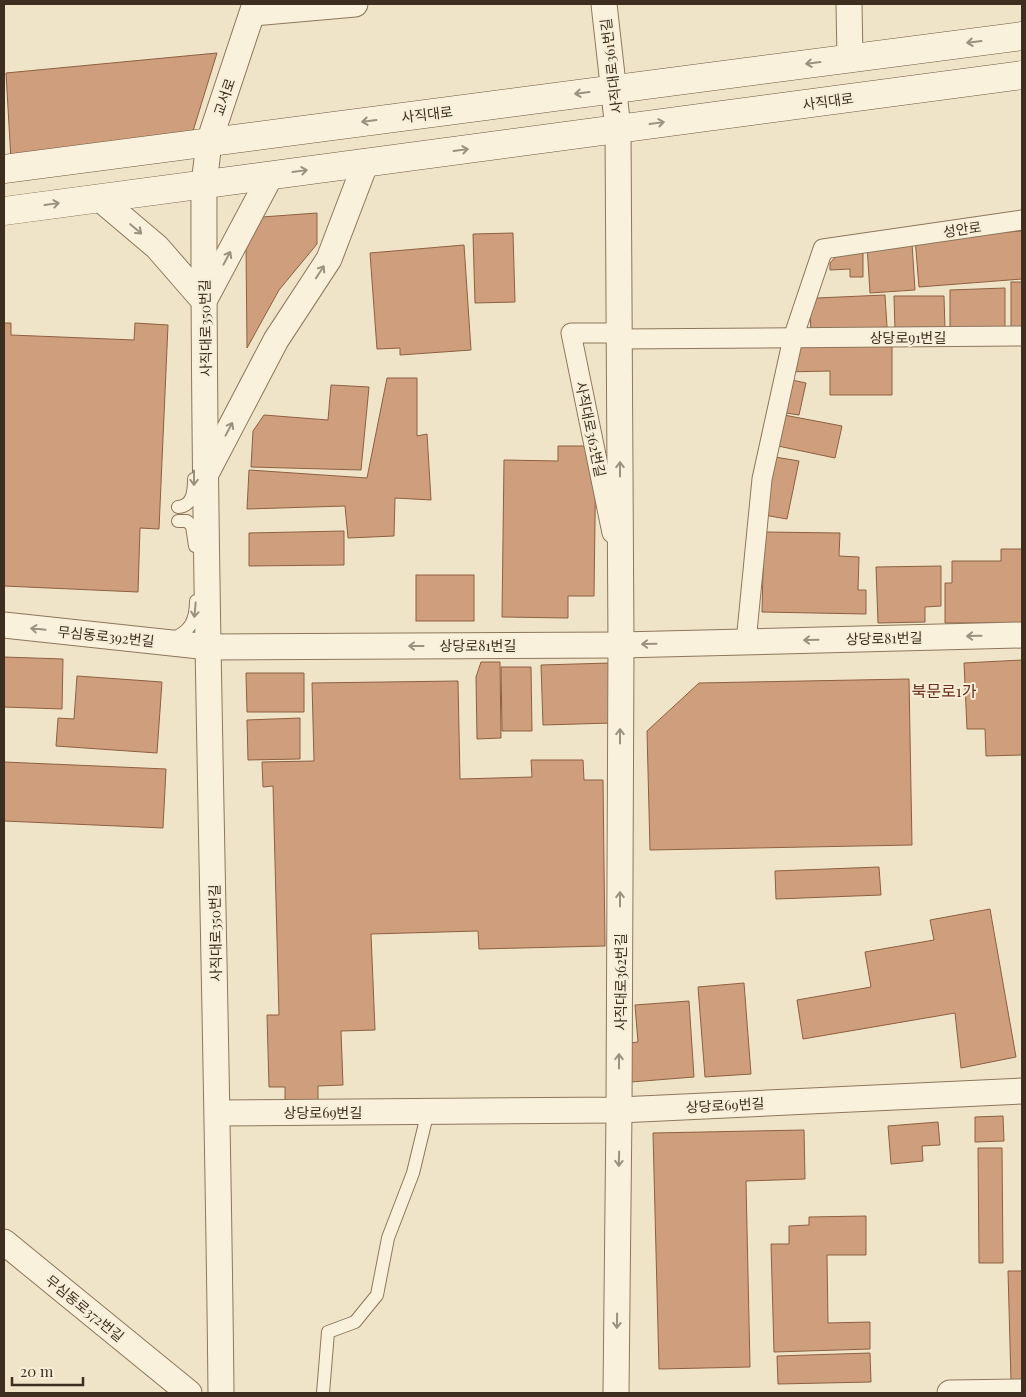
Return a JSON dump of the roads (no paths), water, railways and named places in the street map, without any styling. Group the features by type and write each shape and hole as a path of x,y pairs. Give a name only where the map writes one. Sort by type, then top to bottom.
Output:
{"main road":[{"name":"사직대로","path":"4,170 1022,36"},
{"name":"사직대로","path":"4,211 1022,74"}],"street":[{"name":"교서로","path":"204,184 209,142 254,8 355,4"},
{"name":"사직대로361번길","path":"604,4 618,129"},
{"path":"849,4 850,58"},
{"name":"사직대로362번길","path":"616,1393 621,645 618,129"},
{"name":"사직대로350번길","path":"206,472 276,340 329,259 366,162"},
{"path":"99,198 157,248 199,295 271,175"},
{"name":"사직대로350번길","path":"204,184 199,295 206,472 218,1112 221,1393"},
{"name":"성안로","path":"793,338 823,249 1022,220"},
{"name":"사직대로362번길","path":"619,336 572,333 620,571"},
{"name":"상당로91번길","path":"619,336 793,338 1022,336"},
{"path":"746,642 762,479 793,338"},
{"name":"무심동로392번길","path":"4,625 209,647"},
{"name":"상당로81번길","path":"209,647 621,645 1022,635"},
{"name":"상당로69번길","path":"218,1112 619,1110 1022,1091"},
{"name":"무심동로372번길","path":"4,1242 189,1393"},
{"path":"950,1393 1022,1392"}],"lane":[{"path":"178,507 189,502 194,492 199,295"},
{"path":"163,642 182,634 192,626 196,614 194,533 192,526 186,521 178,521"},
{"path":"323,1393 328,1332 355,1322 377,1295 388,1238 413,1173 428,1111"}],"district":[{"name":"북문로1가","path":"944,690"}]}
